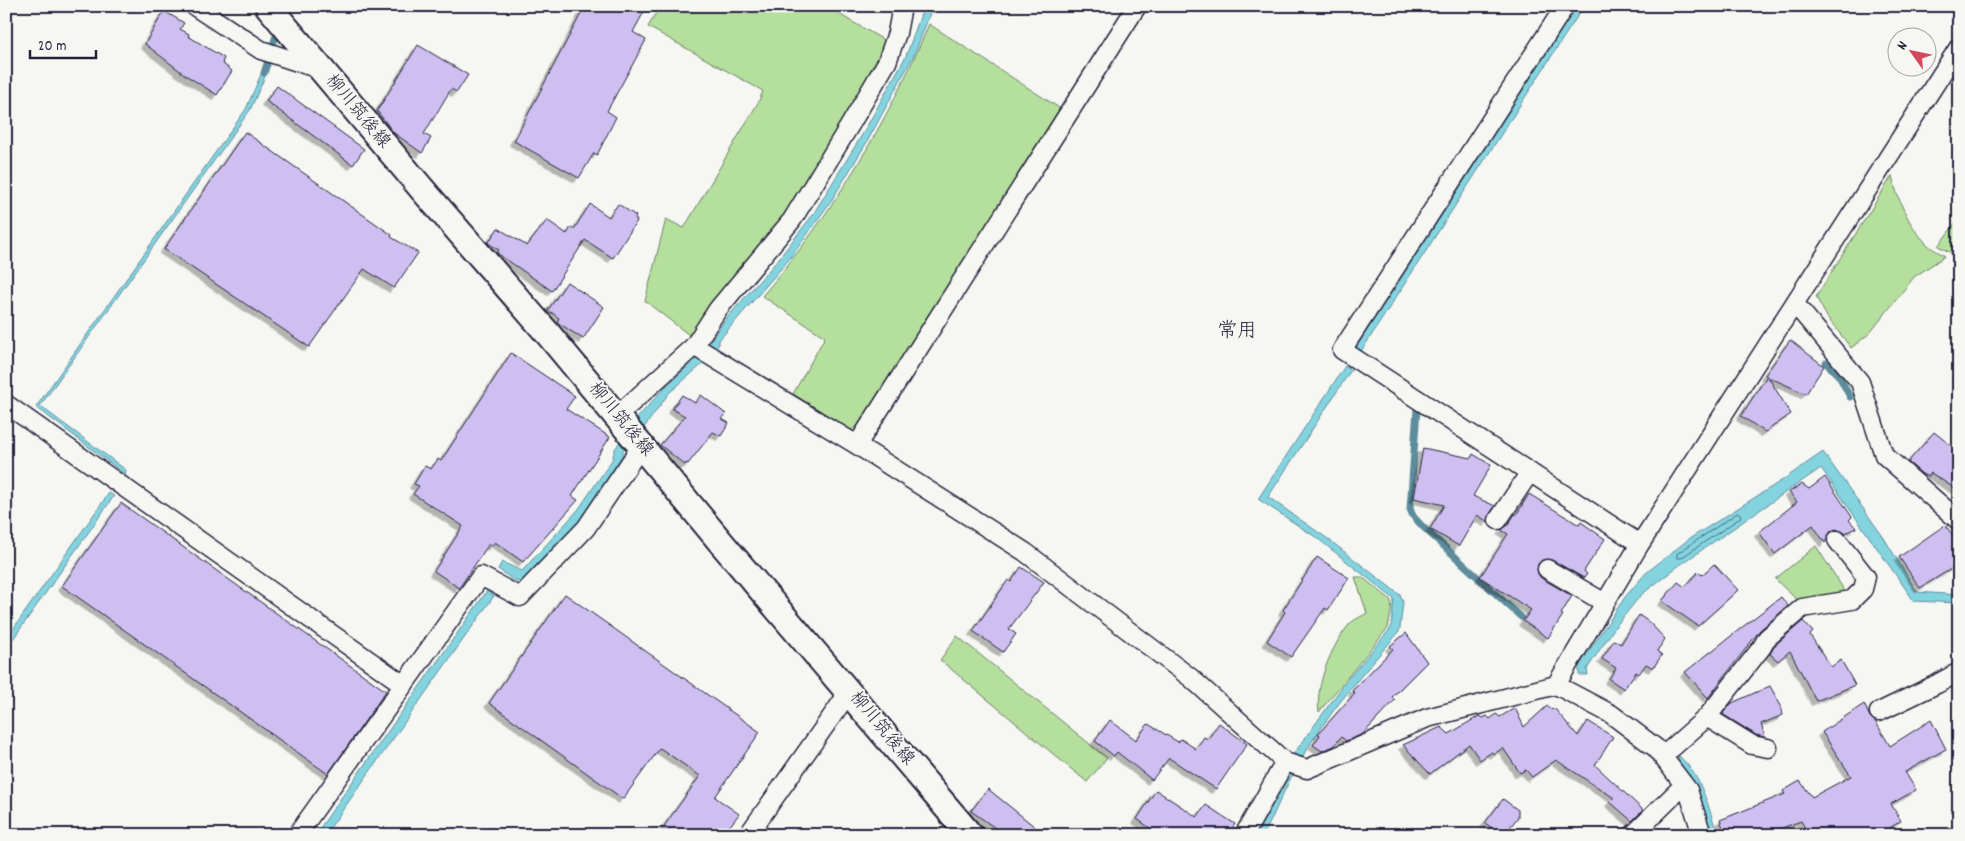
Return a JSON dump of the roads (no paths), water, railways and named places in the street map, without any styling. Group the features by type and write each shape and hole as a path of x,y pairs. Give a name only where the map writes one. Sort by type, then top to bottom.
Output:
{"main road":[{"name":"柳川筑後線","path":"268,6 642,445 730,554 970,835"}],"street":[{"path":"194,6 260,50 322,70"},
{"path":"617,416 694,346 718,309 792,220 887,62 897,33 902,6"},
{"path":"857,446 1137,6"},
{"path":"1565,6 1342,350 1640,544"},
{"path":"1556,685 1640,544 1959,47"},
{"path":"1795,304 1860,382 1884,455 1959,521"},
{"path":"694,346 1025,552 1191,678 1285,762 1307,769 1428,718 1556,685 1611,714 1656,748 1688,790 1702,835"},
{"path":"6,404 404,684"},
{"path":"297,835 481,576 520,597 586,528 642,445"},
{"path":"1498,520 1530,472"},
{"path":"1663,756 1707,717 1767,638 1802,608 1852,600 1863,589 1866,577 1837,540"},
{"path":"1548,569 1604,603"},
{"path":"1878,712 1959,672"},
{"path":"748,835 849,692"},
{"path":"1707,717 1752,746 1768,748"},
{"path":"1244,835 1285,762"},
{"path":"1633,835 1684,784"}],"water":[{"path":"924,6 933,6 914,55 867,142 831,201 792,256 719,340 719,344 706,361 669,393 643,429 623,450 623,454 582,518 528,578 520,582 513,580 498,569 502,562 522,571 578,510 612,460 615,449 631,425 665,387 693,362 725,320 776,262 812,216 862,135 906,56"},
{"path":"1577,6 1584,6 1360,353 1355,349"},
{"path":"266,63 270,65 250,110 40,406 126,470 125,477 121,475 122,472 36,407 246,109"},
{"path":"1345,366 1351,370 1268,497 1328,539 1400,595 1403,602 1400,628 1399,632 1323,725 1296,768 1264,835 1255,835 1293,755 1347,680 1391,628 1394,599 1317,538 1258,499"},
{"path":"1823,452 1884,538 1917,592 1959,595 1959,603 1914,601 1821,468 1677,567 1641,595 1615,627 1587,669 1588,675 1579,675 1579,666 1625,597 1646,573 1689,539"},
{"path":"109,493 114,496 6,649 6,639"},
{"path":"487,591 494,596 325,835 315,835"},
{"path":"1679,756 1699,782 1718,835 1711,835 1698,796 1690,779 1677,762"}],"waterway":[{"path":"264,73 279,26"},
{"path":"1826,363 1839,376 1850,397"},
{"path":"1417,409 1410,509 1413,516 1521,617"}],"district":[{"name":"常用","path":"1237,332"}]}
